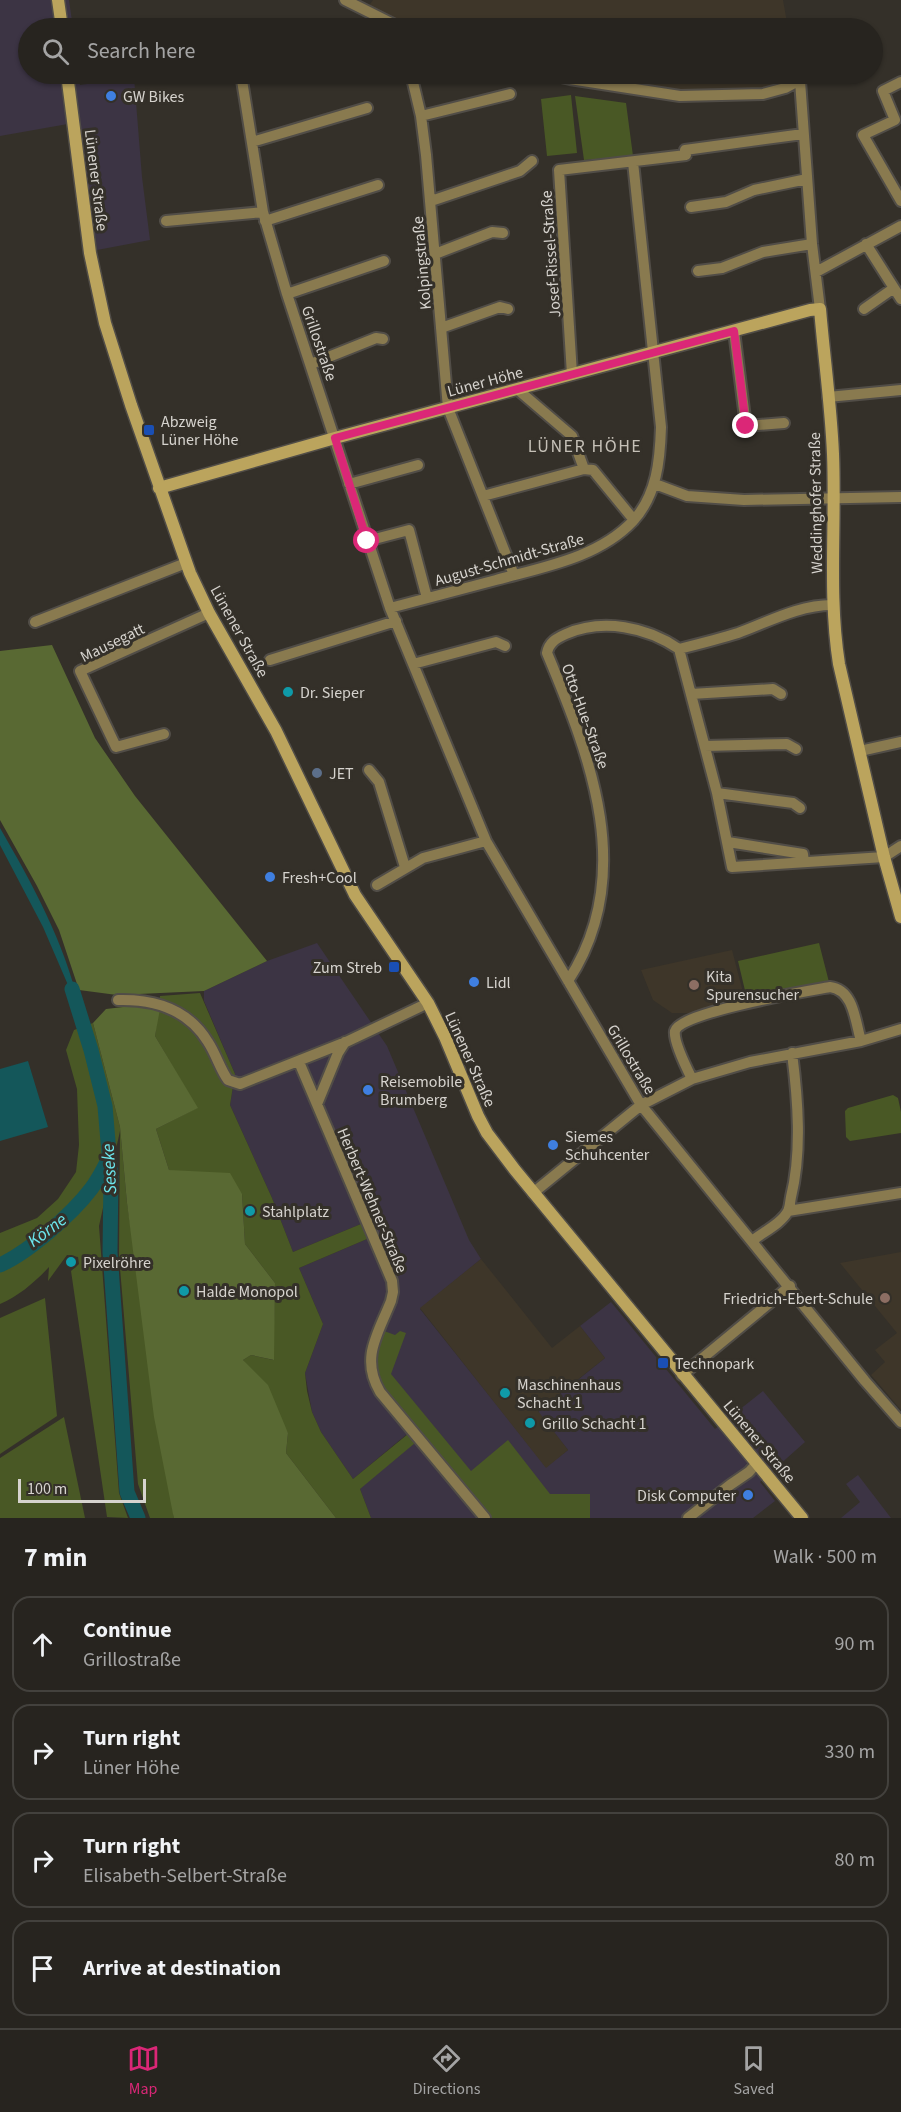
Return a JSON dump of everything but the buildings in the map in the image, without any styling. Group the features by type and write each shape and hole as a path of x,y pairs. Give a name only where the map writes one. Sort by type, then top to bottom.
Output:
{"main road":[{"path":"58,0 61,18"},
{"name":"Lünener Straße","path":"68,84 85,219 97,291 114,355 186,563 209,613 276,730 355,895 428,1004 483,1124 500,1151 802,1518"},
{"name":"Lüner Höhe","path":"159,488 335,438 820,309"},
{"name":"Weddinghofer Straße","path":"820,309 833,453 832,605 839,664 884,857 901,917"}],"street":[{"path":"345,0 381,18"},
{"path":"901,82 883,91 896,120 863,135 901,201"},
{"name":"Grillostraße","path":"243,84 264,216 287,294 390,608 486,841 641,1105 865,1381 901,1422"},
{"name":"Kolpingstraße","path":"413,84 421,116 431,201 448,408 514,575"},
{"path":"602,84 680,96 763,94 794,84"},
{"name":"Weddinghofer Straße","path":"800,84 812,244 820,309"},
{"path":"421,116 510,94"},
{"path":"252,142 367,108"},
{"path":"633,162 803,134"},
{"path":"431,201 520,171 532,161"},
{"name":"August-Schmidt-Straße","path":"390,608 583,555 617,535 634,520 655,484 660,462 661,427 633,162"},
{"name":"Josef-Rissel-Straße","path":"572,374 559,170 633,162"},
{"path":"691,207 726,202 754,190 807,179"},
{"path":"166,221 264,216 378,185"},
{"path":"816,272 901,226"},
{"path":"435,254 492,232 503,233"},
{"path":"698,271 722,268 763,252 812,244"},
{"path":"866,244 901,299"},
{"path":"287,294 384,261"},
{"path":"864,309 894,288"},
{"path":"441,328 500,307 508,309"},
{"path":"734,331 746,426 784,423"},
{"path":"311,364 376,338 383,339"},
{"path":"517,389 572,436 584,469"},
{"path":"828,397 901,390"},
{"path":"349,484 418,465"},
{"path":"483,496 584,469 593,470 634,520"},
{"path":"655,484 687,496 732,500 901,497"},
{"path":"367,541 409,530 427,598"},
{"path":"35,622 186,563"},
{"path":"832,605 806,608 738,633 679,649 717,793 732,867 884,857 901,846"},
{"name":"Mausegatt","path":"164,734 116,747 80,671 209,613"},
{"path":"270,660 396,621"},
{"name":"Otto-Hue-Straße","path":"568,981 582,960 601,902 604,861 595,786 585,750 547,653 548,647 555,639 602,625 636,630 667,641 679,649"},
{"path":"413,664 496,642 505,646"},
{"path":"691,694 772,689 781,694"},
{"path":"860,750 901,742"},
{"path":"705,746 788,744 796,749"},
{"path":"369,770 379,782 405,867"},
{"path":"717,793 793,803 800,808"},
{"path":"376,885 423,858 486,841"},
{"path":"728,842 803,854 804,862"},
{"path":"692,1079 675,1039 679,1025 693,1018 756,1001 836,988 844,992 850,1001 861,1041"},
{"path":"118,1000 138,1000 162,1004 188,1019 200,1030 209,1043 223,1074 233,1083 247,1083 299,1062 428,1004"},
{"path":"533,1193 641,1105 692,1079 750,1062 861,1041 901,1029"},
{"path":"316,1104 338,1053 346,1042"},
{"path":"752,1241 778,1222 788,1211 794,1184 796,1081 792,1053"},
{"name":"Herbert-Wehner-Straße","path":"299,1062 392,1281 391,1300 371,1355 370,1363 374,1380 380,1392 485,1518"},
{"path":"788,1211 901,1193"},
{"path":"682,1375 789,1286"},
{"path":"688,1518 749,1472 757,1463"}],"shaded area":[{"path":"0,0 69,0 72,18 18,18 18,84 135,84 150,240 97,250 79,122 0,136"},
{"path":"373,0 783,0 786,18 389,18 368,7"},
{"path":"622,84 786,84 780,88 672,93"},
{"path":"317,943 387,1046 469,1240 481,1259 420,1309 546,1467 568,1450 538,1412 605,1358 580,1326 611,1302 715,1429 763,1391 805,1442 760,1482 775,1501 753,1518 371,1518 360,1489 407,1434 353,1479 321,1432 312,1412 305,1373 323,1324 299,1268 367,1239 361,1224 293,1252 272,1198 230,1105 235,1074 204,1001 204,991 267,961"},
{"name":"Kita Spurensucher","path":"732,950 745,1000 690,1013 672,1013 653,1000 641,970"},
{"name":"Friedrich-Ebert-Schule","path":"901,1252 901,1410 871,1375 885,1362 875,1350 897,1333 840,1263"},
{"path":"481,1259 552,1348 580,1326 605,1358 538,1411 568,1450 546,1468 420,1308"},
{"path":"858,1475 891,1518 841,1518 860,1502 846,1484"}],"green space":[{"path":"571,95 577,153 547,156 541,99"},
{"path":"575,96 626,103 633,156 584,160"},
{"path":"52,645 95,738 135,796 267,961 204,991 117,995 79,990 59,930 0,820 0,651"},
{"path":"819,943 829,982 747,999 738,961"},
{"path":"200,993 235,1074 230,1105 272,1198 293,1252 361,1224 367,1239 299,1268 323,1324 305,1373 312,1412 321,1432 353,1479 408,1434 415,1443 360,1489 371,1518 336,1518 286,1453 288,1433 243,1360 251,1355 273,1360 275,1283 245,1244 242,1194 169,1170 156,1129 197,1108 155,1036 160,996"},
{"path":"132,1006 160,1009 155,1036 198,1108 156,1129 169,1170 230,1173 242,1194 245,1244 275,1283 274,1360 251,1355 243,1360 268,1385 288,1433 286,1453 336,1518 174,1518 154,1417 127,1203 120,1127 93,1023 106,1009"},
{"path":"93,1023 120,1127 127,1203 174,1518 150,1518 138,1484 119,1256 120,1131 99,1226 119,1493 128,1518 107,1517 71,1271 79,1264 78,1257 67,1255 48,1281 49,1267 26,1288 0,1304 0,1233 37,1218 58,1199 76,1172 79,1145 77,1089 66,1050 74,1030"},
{"path":"893,1095 898,1098 901,1112 901,1133 850,1141 846,1137 845,1111 848,1108"},
{"path":"45,1298 57,1416 0,1454 0,1318"},
{"path":"384,1331 395,1335 400,1331 406,1333 391,1374 471,1471 508,1440 550,1494 590,1494 590,1518 490,1518 383,1388 377,1373 376,1360"},
{"path":"64,1417 85,1518 0,1518 0,1458"}],"water":[{"path":"0,828 36,892 56,936 79,1005 73,1008 68,985 43,927 0,845"},
{"path":"28,1061 48,1127 0,1141 0,1069"}],"waterway":[{"name":"Seseke","path":"72,989 105,1106 111,1177 110,1252 127,1492 138,1518"},
{"name":"Körne","path":"0,1265 37,1242 73,1210 94,1186 108,1160"}],"place":[{"name":"GW Bikes","path":"111,96"},
{"name":"Abzweig Lüner Höhe","path":"149,430"},
{"name":"Dr. Sieper","path":"288,692"},
{"name":"JET","path":"317,773"},
{"name":"Fresh+Cool","path":"270,877"},
{"name":"Zum Streb","path":"394,967"},
{"name":"Lidl","path":"474,982"},
{"name":"Kita Spurensucher","path":"694,985"},
{"name":"Reisemobile Brumberg","path":"368,1090"},
{"name":"Siemes Schuhcenter","path":"553,1145"},
{"name":"Stahlplatz","path":"250,1211"},
{"name":"Pixelröhre","path":"71,1262"},
{"name":"Halde Monopol","path":"184,1291"},
{"name":"Friedrich-Ebert-Schule","path":"885,1298"},
{"name":"Technopark","path":"663,1363"},
{"name":"Maschinenhaus Schacht 1","path":"505,1393"},
{"name":"Grillo Schacht 1","path":"530,1423"},
{"name":"Disk Computer","path":"748,1495"}],"district":[{"name":"LÜNER HÖHE","path":"585,446"}],"route":[{"path":"367,541 335,438 734,331 746,426"}]}
